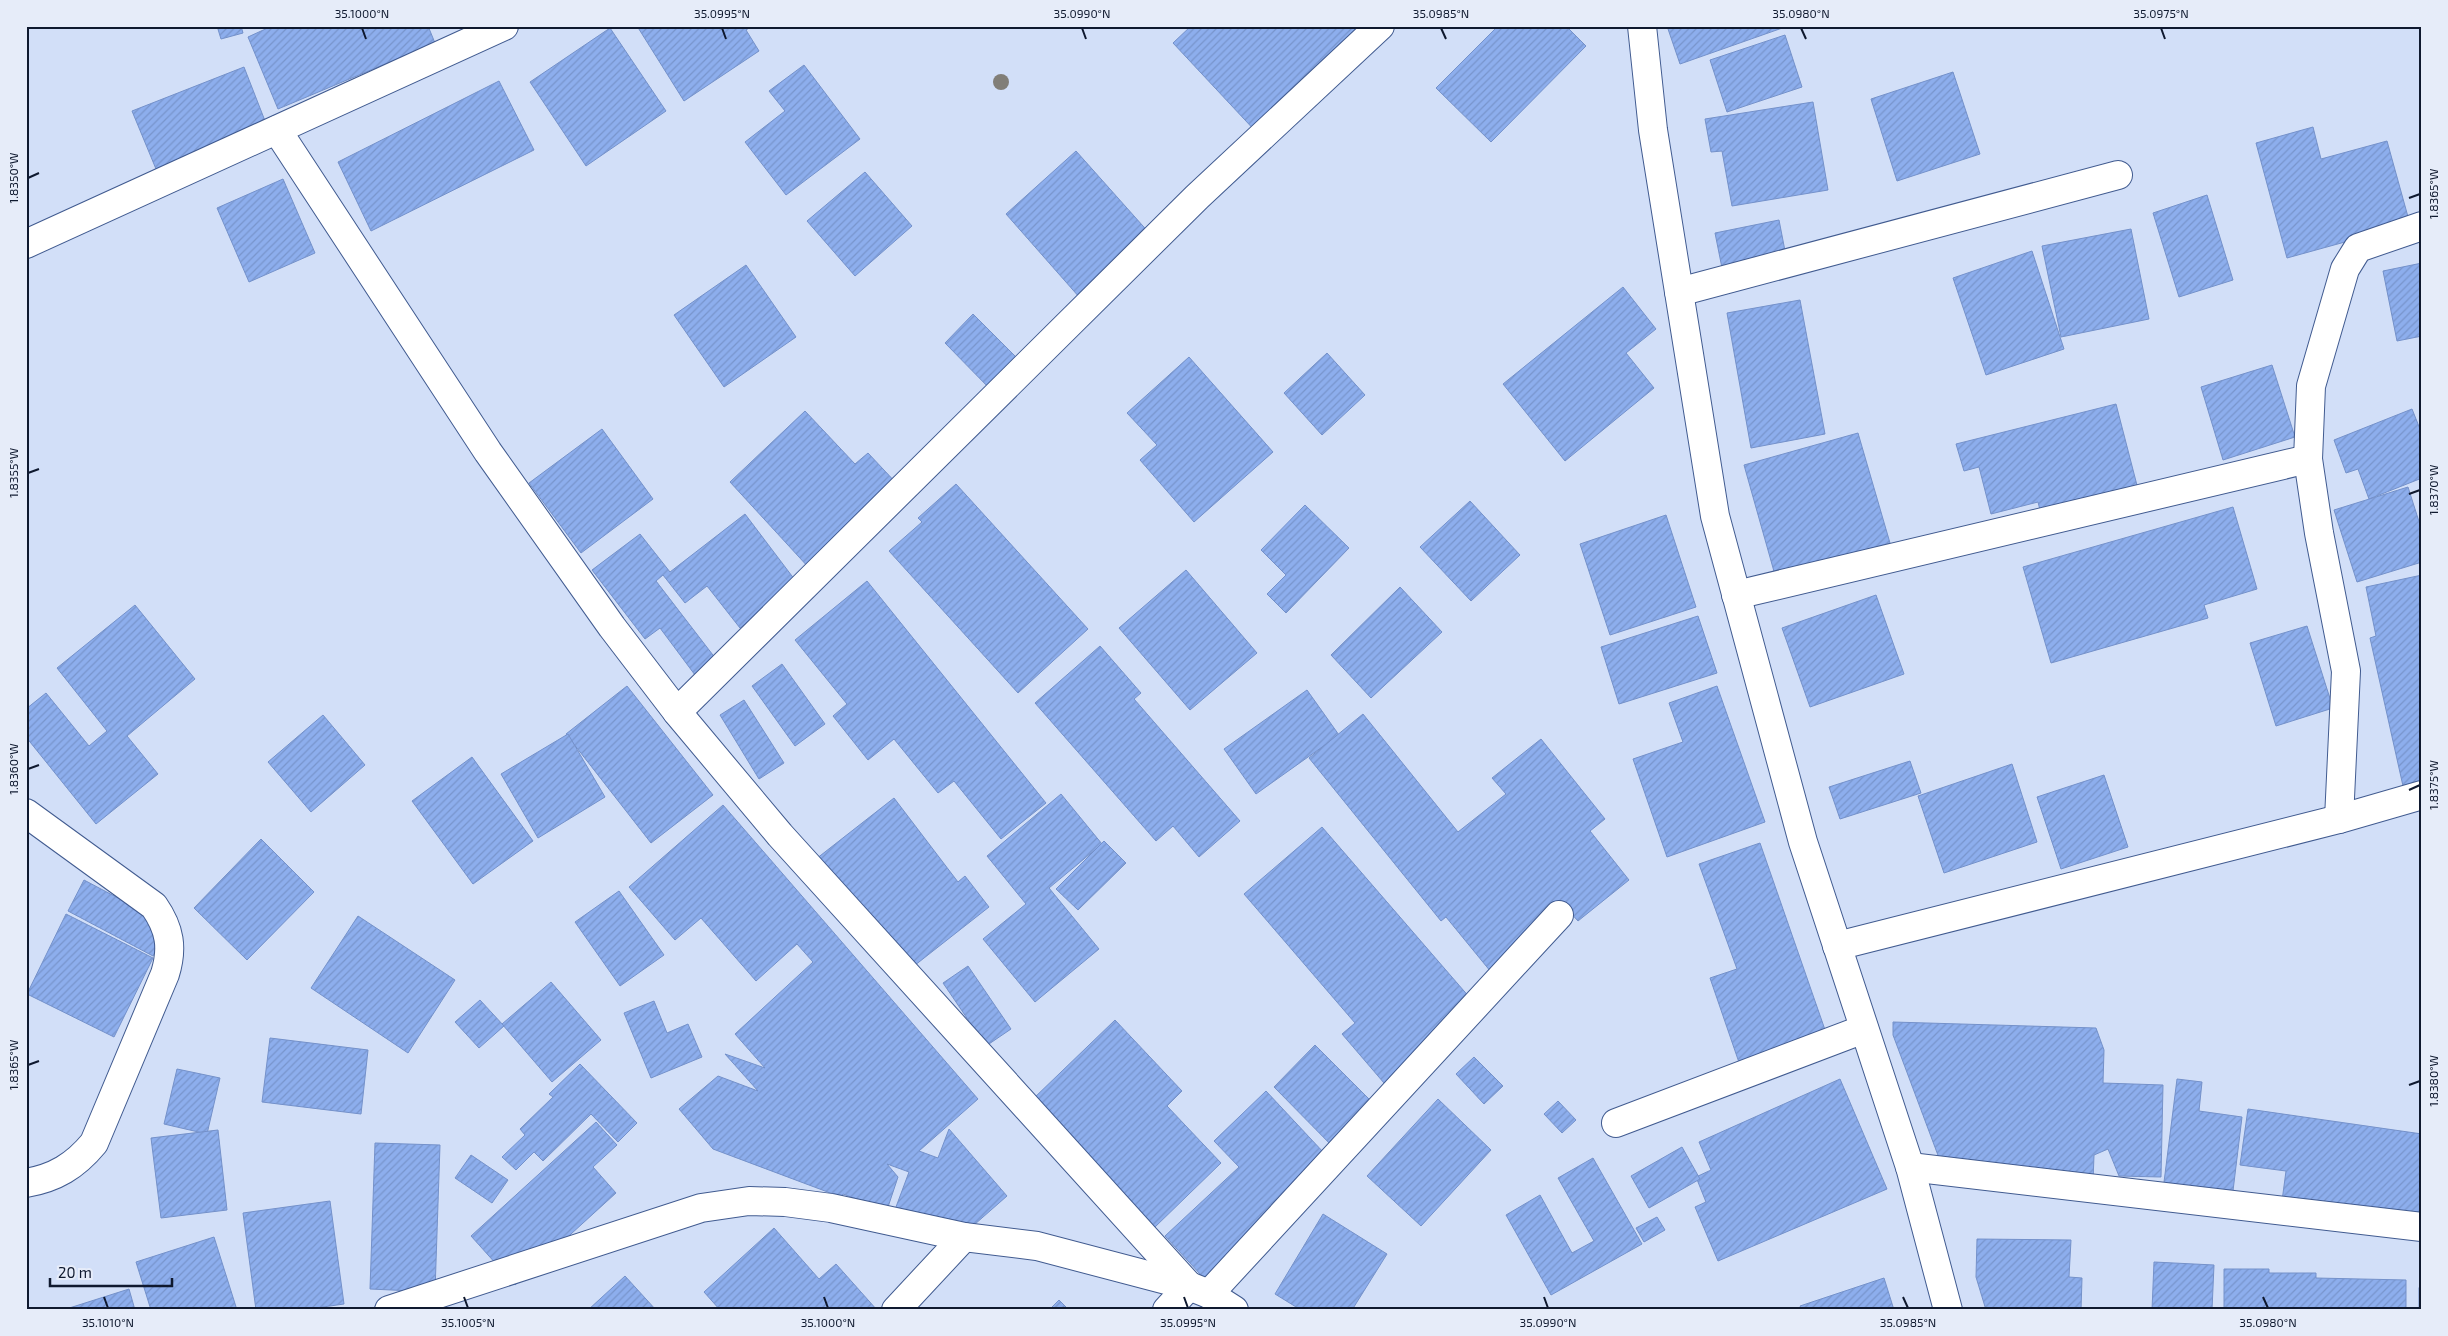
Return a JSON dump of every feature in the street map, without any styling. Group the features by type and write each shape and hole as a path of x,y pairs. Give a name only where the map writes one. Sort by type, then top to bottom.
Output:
{"street":[{"path":"26,244 504,26"},
{"path":"677,712 1196,197 1380,26"},
{"path":"1642,26 1653,130 1715,516 1803,842 1910,1167 1948,1310"},
{"path":"277,130 488,452 606,619 677,712 780,836 1199,1290"},
{"path":"1679,292 2118,175"},
{"path":"2339,819 2346,671 2319,533 2308,459 2311,386 2345,269 2358,248 2422,226"},
{"path":"1736,595 2308,459"},
{"path":"1837,946 2339,819 2422,796"},
{"path":"26,813 154,906 165,922 170,939 170,956 165,974 94,1143 74,1164 62,1172 49,1178 26,1183"},
{"path":"1167,1310 1199,1290 1558,915"},
{"path":"1616,1123 1864,1029"},
{"path":"1910,1167 2422,1227"},
{"path":"389,1310 702,1208 748,1200 785,1202 831,1208 964,1237 1037,1246 1199,1290 1234,1310"},
{"path":"896,1310 964,1237"}],"building":[{"path":"217,26 241,26 243,33 221,39"},
{"path":"272,26 428,26 435,43 278,109 248,37"},
{"path":"637,26 752,26 746,30 759,51 684,101"},
{"path":"1191,26 1375,26 1259,135 1173,43"},
{"path":"1498,26 1566,26 1586,46 1491,142 1436,88"},
{"path":"1667,26 1788,26 1680,64"},
{"path":"610,28 666,111 586,166 530,82"},
{"path":"1785,35 1802,87 1727,112 1710,60"},
{"path":"804,65 860,139 786,195 745,142 785,111 769,91"},
{"path":"244,67 267,126 156,169 132,111"},
{"path":"1953,72 1980,154 1897,181 1871,99"},
{"path":"499,81 534,150 371,231 338,162"},
{"path":"1813,102 1828,190 1732,206 1722,151 1711,152 1705,119"},
{"path":"2313,127 2321,159 2387,141 2410,224 2287,258 2256,143"},
{"path":"1076,151 1151,235 1080,298 1006,214"},
{"path":"865,172 912,226 855,276 807,221"},
{"path":"283,179 315,253 249,282 217,208"},
{"path":"2207,195 2233,280 2179,297 2153,213"},
{"path":"1779,220 1786,256 1722,268 1715,233"},
{"path":"2131,229 2149,319 2061,337 2042,246"},
{"path":"2032,251 2064,349 1986,375 1953,278"},
{"path":"2422,263 2422,336 2397,341 2383,271"},
{"path":"746,265 796,337 724,387 674,315"},
{"path":"1623,287 1656,329 1626,353 1654,388 1565,461 1503,384"},
{"path":"1800,300 1825,434 1751,448 1727,313"},
{"path":"973,314 1022,363 993,392 945,343"},
{"path":"1327,353 1365,395 1322,435 1284,393"},
{"path":"1189,357 1273,452 1194,522 1140,460 1157,445 1127,413"},
{"path":"2272,365 2295,437 2223,460 2201,387"},
{"path":"2116,404 2139,493 2042,518 2038,502 1991,514 1979,467 1964,471 1956,444"},
{"path":"2412,409 2422,434 2422,478 2369,499 2358,469 2346,473 2334,440"},
{"path":"805,411 855,464 868,453 899,486 810,569 730,482"},
{"path":"602,429 653,499 581,553 529,483"},
{"path":"1858,433 1890,543 1775,575 1744,465"},
{"path":"956,484 1088,629 1018,693 889,551 922,522 918,518"},
{"path":"2408,487 2422,531 2422,562 2357,582 2334,510"},
{"path":"1470,501 1520,555 1471,601 1420,547"},
{"path":"1305,505 1349,548 1286,613 1267,594 1286,575 1261,550"},
{"path":"2233,507 2257,589 2204,605 2208,618 2051,663 2023,567"},
{"path":"745,514 798,584 740,628 707,586 685,603 663,575 656,581 716,659 695,675 660,628 645,639 592,570 640,534 670,572"},
{"path":"1666,515 1696,607 1610,635 1580,544"},
{"path":"1186,570 1257,653 1190,710 1119,628"},
{"path":"2422,575 2422,782 2403,786 2370,638 2376,636 2366,587"},
{"path":"867,581 1046,803 1001,839 954,781 938,793 894,739 868,760 833,716 847,704 795,640"},
{"path":"1400,587 1442,632 1371,698 1331,655"},
{"path":"1876,595 1904,674 1810,707 1782,628"},
{"path":"135,605 195,679 127,736 158,774 96,824 26,737 26,709 46,693 89,746 107,731 57,668"},
{"path":"1698,616 1717,673 1619,704 1601,647"},
{"path":"2307,626 2333,708 2276,726 2250,643"},
{"path":"1100,646 1141,693 1134,699 1240,821 1199,857 1173,826 1156,841 1035,703"},
{"path":"782,664 825,724 795,746 752,686"},
{"path":"627,686 713,795 651,843 566,734"},
{"path":"1717,686 1765,822 1667,857 1633,759 1683,742 1669,703"},
{"path":"1307,690 1339,735 1256,794 1224,749"},
{"path":"744,700 784,763 759,779 720,715"},
{"path":"1363,714 1458,832 1506,794 1492,778 1541,739 1605,819 1590,831 1629,880 1578,921 1568,910 1491,972 1446,917 1441,921 1309,758"},
{"path":"323,715 365,765 311,812 268,762"},
{"path":"568,734 605,797 538,838 501,774"},
{"path":"472,757 533,841 473,884 412,801"},
{"path":"1910,761 1921,793 1840,819 1829,787"},
{"path":"2012,764 2037,842 1944,873 1918,796"},
{"path":"2104,775 2128,847 2061,869 2037,797"},
{"path":"1061,794 1102,844 1049,888 1099,949 1035,1002 983,939 1026,904 987,856"},
{"path":"894,798 958,882 965,876 989,907 905,973 816,859"},
{"path":"723,805 978,1099 919,1151 938,1158 949,1129 1007,1196 958,1239 893,1215 909,1172 887,1164 898,1177 887,1210 843,1194 841,1197 713,1149 679,1109 718,1076 758,1091 725,1054 765,1068 735,1034 813,962 797,944 756,981 701,918 675,940 629,887"},
{"path":"1322,827 1477,1006 1390,1090 1342,1034 1355,1023 1244,894"},
{"path":"261,839 314,892 247,960 194,908"},
{"path":"1104,841 1126,863 1078,910 1056,889"},
{"path":"1760,843 1831,1047 1744,1077 1710,978 1737,969 1699,864"},
{"path":"84,880 169,925 153,956 68,911"},
{"path":"619,891 664,955 620,986 575,922"},
{"path":"66,914 153,958 114,1037 27,994"},
{"path":"358,916 455,980 408,1053 311,988"},
{"path":"968,966 1011,1029 986,1046 943,983"},
{"path":"551,982 601,1040 552,1082 502,1024"},
{"path":"480,1000 504,1026 479,1048 455,1022"},
{"path":"654,1001 667,1033 688,1024 702,1057 651,1078 624,1013"},
{"path":"1115,1020 1182,1091 1167,1106 1221,1163 1155,1227 1033,1099"},
{"path":"1893,1022 2096,1028 2104,1050 2103,1083 2163,1085 2161,1177 2119,1176 2108,1149 2094,1155 2093,1182 1945,1174 1893,1035"},
{"path":"270,1038 368,1050 361,1114 262,1102"},
{"path":"1315,1045 1380,1110 1338,1152 1274,1087"},
{"path":"1474,1057 1503,1086 1484,1104 1456,1074"},
{"path":"580,1064 637,1123 618,1142 591,1114 543,1161 534,1152 516,1170 502,1157 525,1135 520,1129 553,1097 549,1094"},
{"path":"177,1069 220,1078 207,1134 164,1124"},
{"path":"1840,1079 1887,1189 1718,1261 1695,1207 1706,1202 1696,1177 1711,1170 1699,1142"},
{"path":"2177,1079 2202,1082 2199,1111 2242,1117 2232,1199 2163,1190"},
{"path":"1266,1091 1339,1169 1212,1287 1165,1236 1239,1167 1214,1141"},
{"path":"1438,1099 1491,1150 1421,1226 1367,1176"},
{"path":"1558,1101 1576,1120 1562,1133 1544,1114"},
{"path":"2248,1109 2422,1134 2422,1222 2282,1201 2286,1171 2240,1165"},
{"path":"596,1122 617,1145 593,1167 616,1193 515,1285 471,1236"},
{"path":"218,1130 227,1210 161,1218 151,1138"},
{"path":"375,1143 440,1145 435,1292 370,1289"},
{"path":"1682,1147 1700,1179 1649,1208 1631,1176"},
{"path":"471,1155 508,1180 492,1203 455,1178"},
{"path":"1593,1158 1642,1244 1551,1295 1506,1215 1540,1195 1572,1253 1594,1241 1558,1178"},
{"path":"330,1201 344,1304 302,1310 256,1310 243,1213"},
{"path":"1323,1214 1387,1254 1352,1310 1301,1310 1275,1294"},
{"path":"1657,1217 1665,1230 1644,1242 1636,1228"},
{"path":"774,1228 819,1279 836,1264 877,1310 720,1310 704,1292"},
{"path":"214,1237 237,1310 151,1310 136,1262"},
{"path":"1977,1239 2071,1240 2069,1277 2082,1278 2081,1310 1986,1310 1976,1277"},
{"path":"2154,1262 2214,1265 2212,1310 2152,1310"},
{"path":"2224,1269 2269,1269 2269,1273 2316,1273 2316,1278 2406,1280 2406,1310 2224,1310"},
{"path":"625,1276 656,1310 588,1310"},
{"path":"1884,1278 1894,1310 1802,1310 1800,1306"},
{"path":"2419,1288 2422,1288 2422,1310 2419,1310"},
{"path":"129,1289 135,1310 63,1310"},
{"path":"1059,1300 1069,1310 1049,1310"}]}
